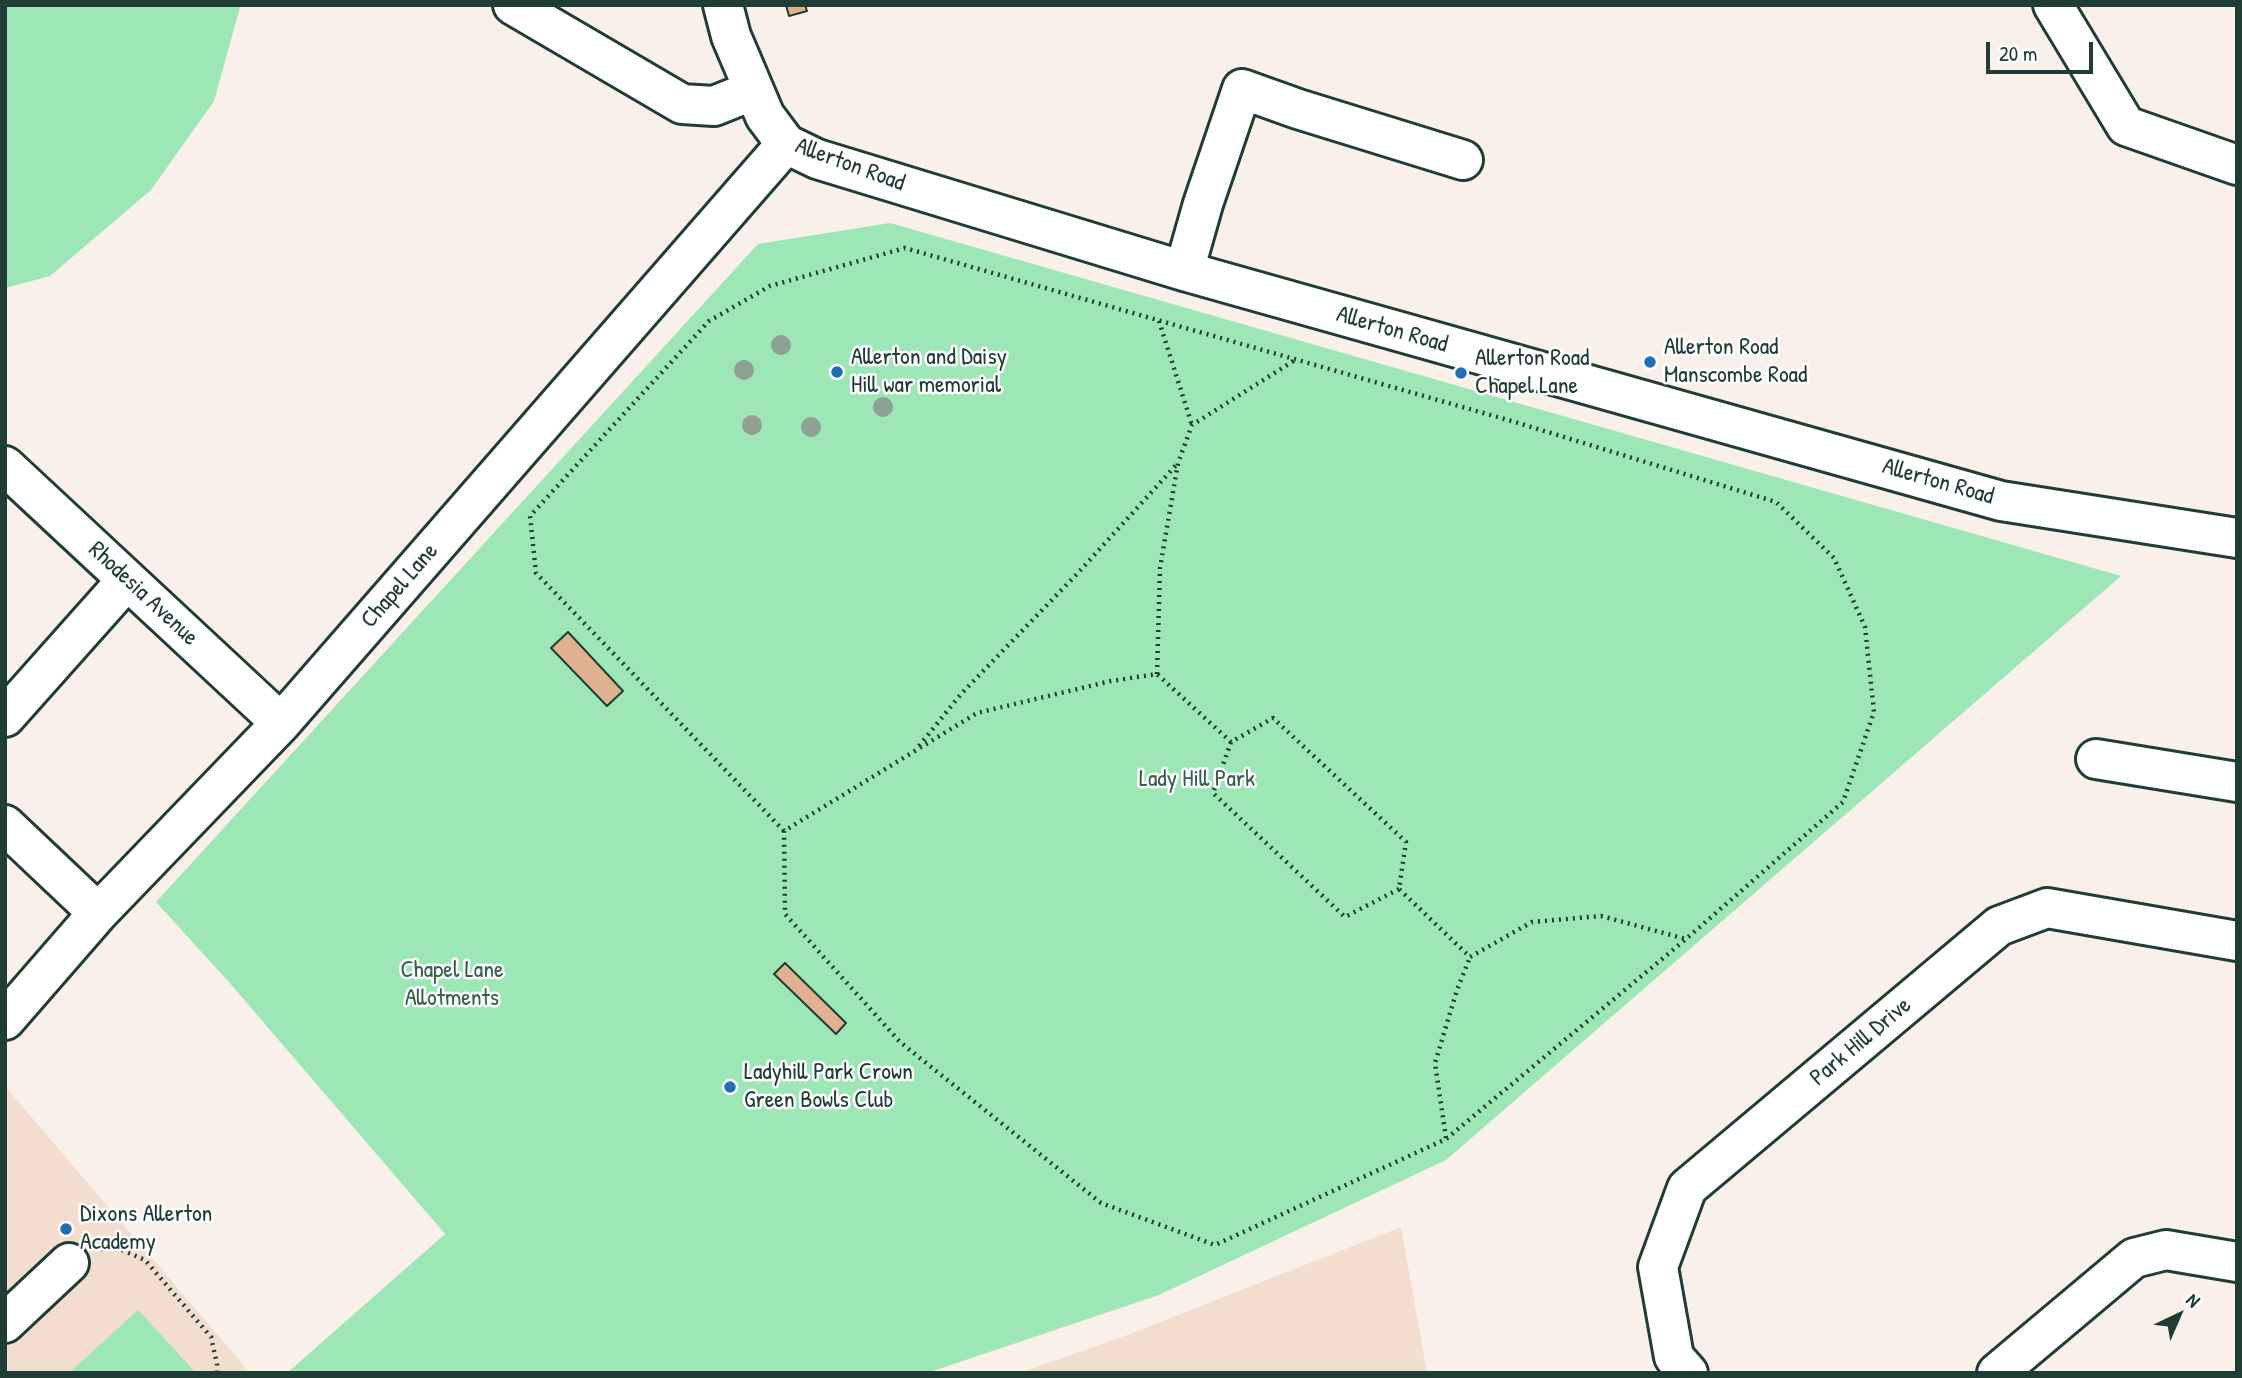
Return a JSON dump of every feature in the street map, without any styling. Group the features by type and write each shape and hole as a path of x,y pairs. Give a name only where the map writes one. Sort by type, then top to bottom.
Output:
{"street":[{"path":"513,5 682,104 714,106 754,90"},
{"name":"Allerton Road","path":"723,5 731,36 765,116 786,144 817,159 1184,271 2001,500 2237,538"},
{"path":"2053,5 2126,126 2237,164"},
{"path":"1184,271 1203,204 1242,89 1462,160"},
{"name":"Chapel Lane","path":"5,1020 98,912 281,723 786,144"},
{"name":"Rhodesia Avenue","path":"5,466 281,723"},
{"path":"5,717 127,580"},
{"path":"2096,759 2237,782"},
{"path":"5,825 98,912"},
{"name":"Park Hill Drive","path":"1688,1373 1674,1357 1658,1267 1687,1188 1998,926 2047,908 2237,941"},
{"path":"1997,1373 2134,1258 2166,1250 2237,1262"},
{"path":"5,1323 69,1262"}],"path":[{"path":"905,248 1296,359 1515,422 1776,502 1834,558 1865,627 1874,712 1843,802 1686,939 1446,1139 1215,1245 1101,1203 900,1042 785,914 784,831 536,573 530,516 709,321 770,286 905,248"},
{"path":"1159,321 1192,425"},
{"path":"1231,742 1157,674 1160,568 1178,463 1192,425 1296,359"},
{"path":"915,751 961,694 1077,574 1178,463"},
{"path":"784,831 977,713 1111,681 1157,674"},
{"path":"1273,718 1406,842 1399,889 1345,917 1213,793 1231,742 1273,718"},
{"path":"1399,889 1470,957"},
{"path":"1446,1139 1435,1063 1470,957 1532,922 1601,916 1686,939"},
{"path":"69,1262 93,1249 120,1248 145,1260 211,1338 217,1373"}],"shaded area":[{"name":"Dixons Allerton Academy","path":"5,1086 250,1373 5,1373"},
{"path":"1401,1227 1427,1373 1020,1373 1130,1334"}],"green space":[{"path":"5,5 240,7 214,101 151,190 50,276 5,288"},
{"name":"Lady Hill Park","path":"890,223 2121,576 1446,1160 1159,1295 927,1373 287,1373 445,1234 228,981 156,902 758,244"},
{"path":"138,1310 196,1373 69,1373"}],"building":[{"path":"786,5 805,5 807,11 789,16"},
{"path":"568,632 623,691 607,706 551,648"},
{"path":"785,963 846,1023 836,1034 774,974"}],"place":[{"name":"Allerton Road Manscombe Road","path":"1650,362"},
{"name":"Allerton and Daisy Hill war memorial","path":"837,372"},
{"name":"Allerton Road Chapel Lane","path":"1461,373"},
{"name":"Ladyhill Park Crown Green Bowls Club","path":"730,1087"},
{"name":"Dixons Allerton Academy","path":"66,1229"}],"park label":[{"name":"Chapel Lane Allotments","path":"452,985"}]}
